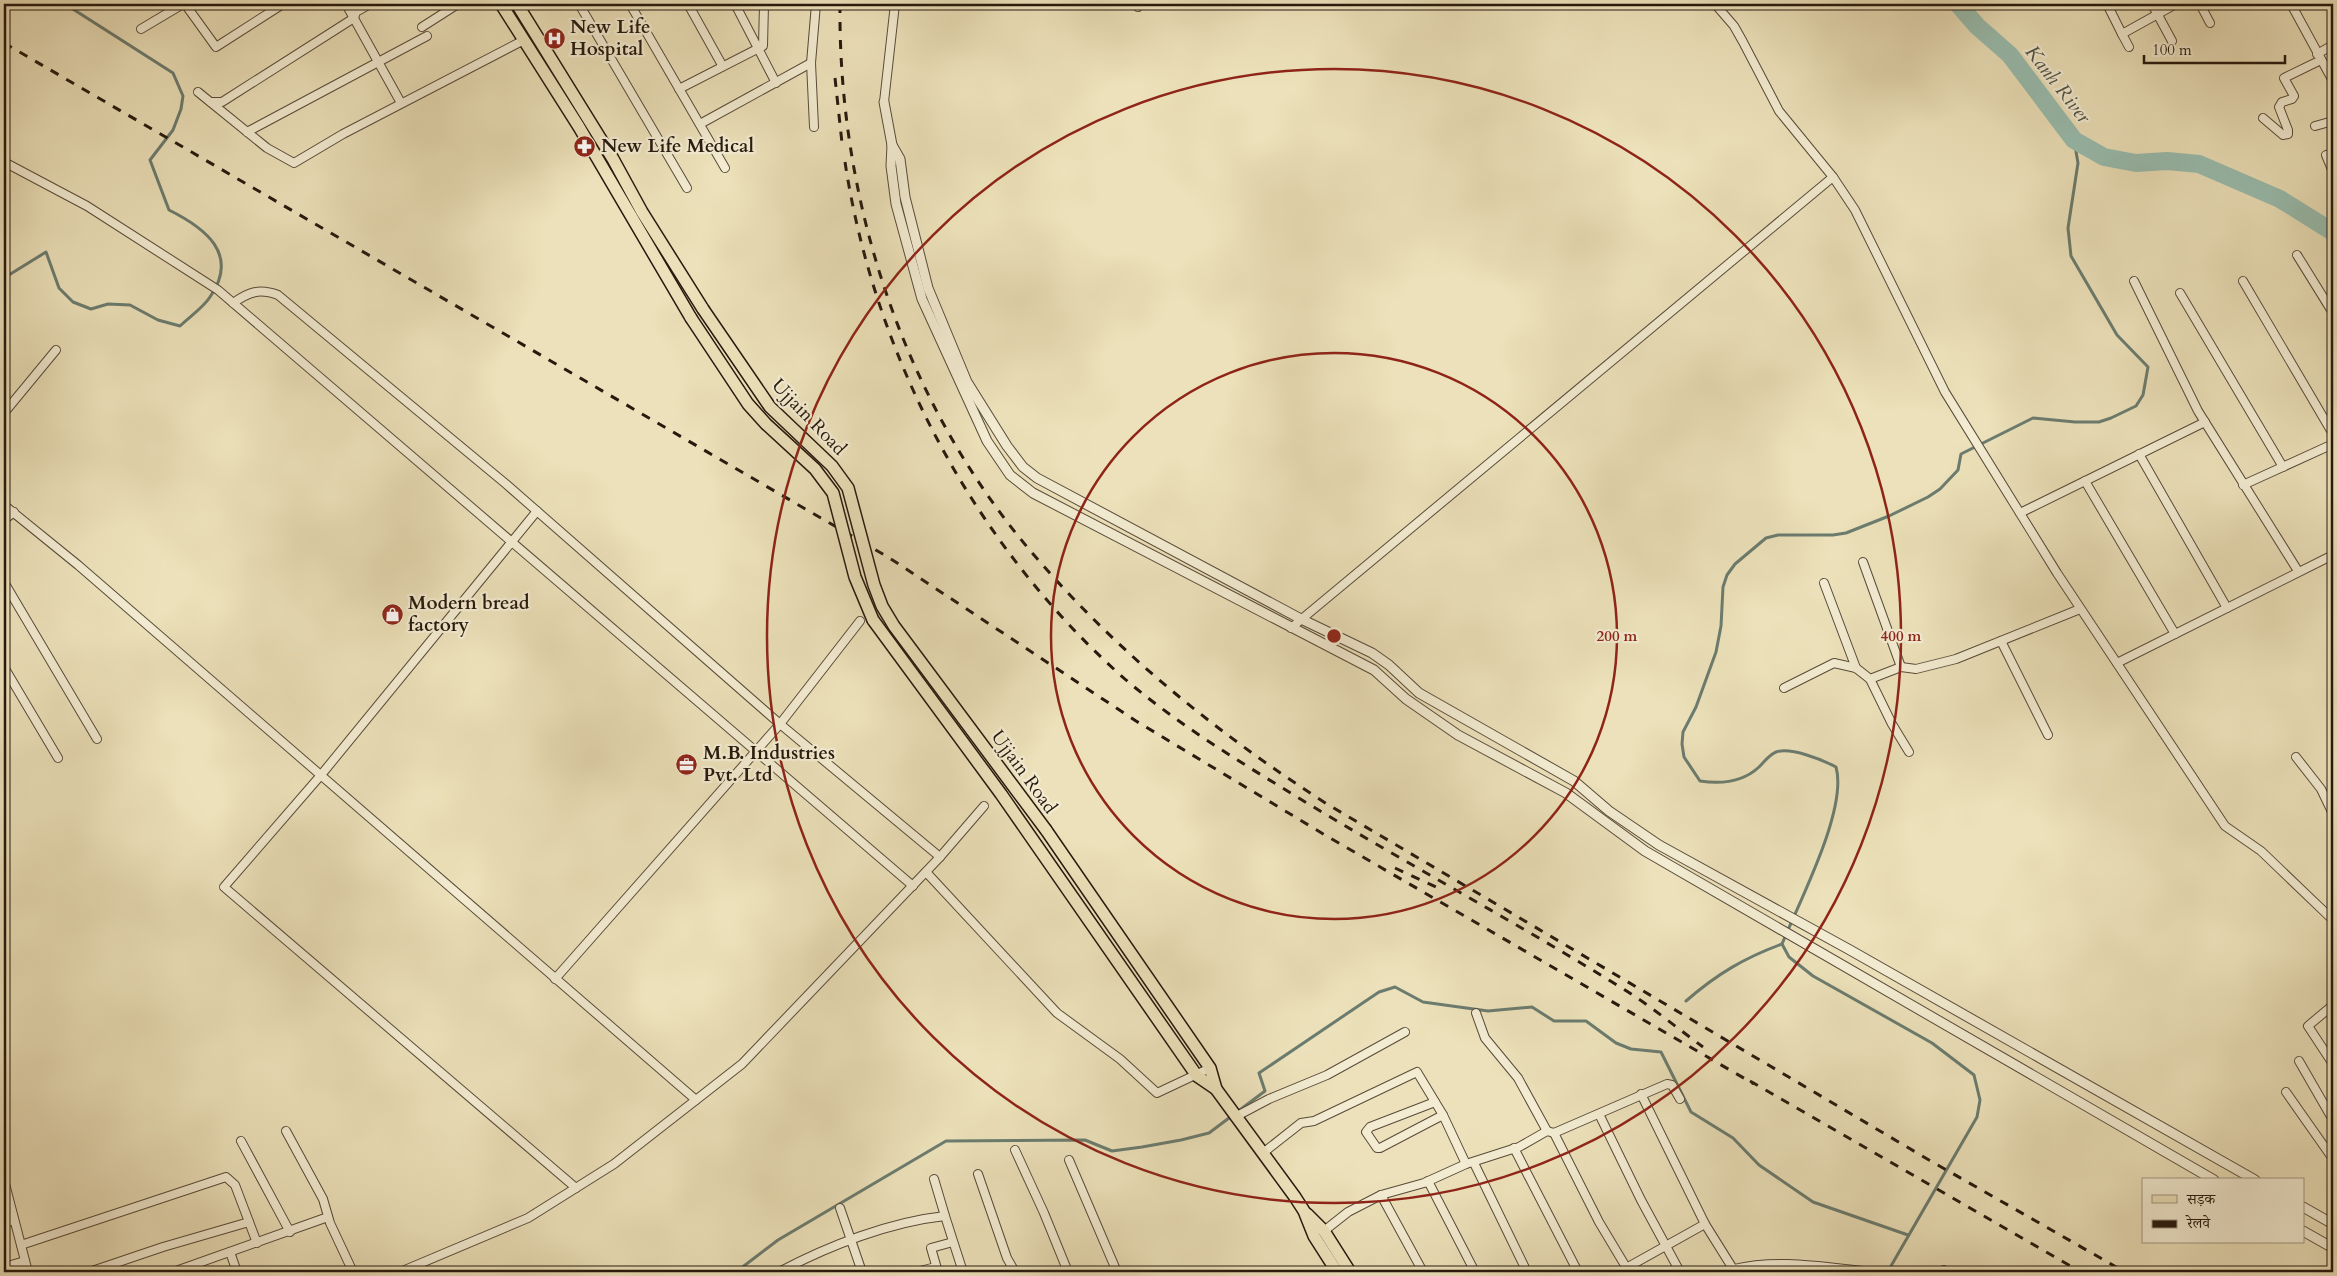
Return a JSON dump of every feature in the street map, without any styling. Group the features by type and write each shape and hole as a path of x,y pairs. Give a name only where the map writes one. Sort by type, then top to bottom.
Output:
{"main road":[{"path":"501,4 601,166 691,318 748,404 826,481 840,510 855,577 873,620 1001,794 1197,1076 1219,1094 1304,1211 1324,1231 1350,1272"},
{"name":"Ujjain Road","path":"517,4 613,159 642,212 703,309 770,407 832,466 848,488 882,606 894,626 1046,830 1210,1068"},
{"path":"601,166 613,159"},
{"path":"1210,1068 1219,1094"},
{"path":"1304,1211 1314,1236 1337,1272"}],"street":[{"path":"141,29 184,4 216,46 283,4"},
{"path":"346,4 401,103"},
{"path":"211,102 222,102 354,18 356,12 370,4"},
{"path":"422,27 458,4"},
{"path":"579,4 687,188"},
{"path":"630,4 726,168"},
{"path":"688,4 722,65"},
{"path":"735,4 776,83"},
{"path":"679,89 722,65 763,46 764,4"},
{"path":"814,127 811,63 816,4"},
{"path":"895,4 884,102 892,145 891,166 896,204 922,299 987,441 1010,475 1033,493 1374,670 1406,699 1458,734 1566,793 1645,851 2211,1178"},
{"path":"1715,4 1734,26 1779,111 1833,177 1855,210 1930,362 1970,431 2080,609 2225,826 2268,857 2333,920"},
{"path":"2107,4 2129,46"},
{"path":"2152,4 2172,41"},
{"path":"2122,34 2176,4"},
{"path":"2200,4 2210,23"},
{"path":"2291,4 2333,82"},
{"path":"247,132 427,36"},
{"path":"198,92 267,148 294,163 343,134 524,40"},
{"path":"2263,118 2283,135 2288,134 2279,106 2282,102 2292,99 2294,96 2284,78 2319,57 2333,45"},
{"path":"700,124 811,63"},
{"path":"2315,126 2333,121"},
{"path":"892,145 900,160 905,197 928,288 967,382 1007,446 1022,466 1057,490 1300,619 1372,653 1389,665 1419,693 1574,782 1609,811 1659,845 1780,910 2251,1178"},
{"path":"2333,153 2326,155 2333,172"},
{"path":"4,162 88,206 218,290 913,886"},
{"path":"1290,628 1833,177"},
{"path":"2296,255 2333,313"},
{"path":"2243,281 2333,434"},
{"path":"2134,282 2205,422 2298,571"},
{"path":"233,303 249,292 265,290 278,295 537,511 780,724 940,857"},
{"path":"2180,294 2283,467"},
{"path":"4,414 56,350"},
{"path":"2020,513 2205,422"},
{"path":"2243,485 2333,444"},
{"path":"2139,454 2227,608"},
{"path":"2085,481 2175,634"},
{"path":"4,505 321,775 696,1100"},
{"path":"537,511 321,775 224,887 576,1188"},
{"path":"4,520 14,512"},
{"path":"2117,663 2333,555"},
{"path":"1863,562 1901,667"},
{"path":"4,582 97,739"},
{"path":"1824,583 1856,668"},
{"path":"1870,678 1901,667 1916,669 1936,665 2080,609"},
{"path":"555,979 780,724 860,622"},
{"path":"2001,641 2048,735"},
{"path":"1784,688 1829,664 1840,662 1856,668 1870,678 1908,752"},
{"path":"4,667 58,758"},
{"path":"4,684 10,678"},
{"path":"2296,757 2322,788 2333,814"},
{"path":"400,1272 528,1218 614,1164 742,1064 913,886 984,806"},
{"path":"926,872 1057,1013 1120,1059 1157,1093 1197,1076 1210,1068"},
{"path":"2333,1005 2308,1026 2333,1064"},
{"path":"1476,1013 1484,1038 1518,1078 1551,1132 1599,1222 1628,1270"},
{"path":"1235,1116 1269,1098 1327,1075 1405,1032"},
{"path":"2299,1061 2333,1120"},
{"path":"1263,1153 1301,1123 1314,1121 1417,1072 1443,1115 1466,1164"},
{"path":"1324,1231 1348,1212 1382,1195 1428,1181 1466,1164 1474,1163 1514,1148 1599,1114 1641,1094 1670,1084 1680,1099"},
{"path":"2286,1092 2333,1159"},
{"path":"1641,1094 1705,1224 1735,1271 1757,1264 1775,1263 1873,1272"},
{"path":"1435,1102 1370,1127 1366,1132 1377,1148 1380,1148 1443,1115"},
{"path":"1599,1114 1680,1272"},
{"path":"286,1131 323,1200 328,1217 353,1272"},
{"path":"242,1141 290,1232"},
{"path":"1514,1148 1578,1272"},
{"path":"1015,1150 1068,1272"},
{"path":"1068,1160 1116,1272"},
{"path":"1474,1163 1527,1272"},
{"path":"978,1174 1007,1258 1015,1272"},
{"path":"20,1245 226,1177 235,1185 258,1243"},
{"path":"934,1179 962,1272"},
{"path":"4,1180 28,1272"},
{"path":"1428,1181 1475,1272"},
{"path":"1382,1195 1423,1272"},
{"path":"840,1208 862,1272"},
{"path":"2304,1208 2333,1224"},
{"path":"779,1272 850,1239 945,1216"},
{"path":"173,1272 189,1270 230,1252 328,1217"},
{"path":"4,1223 14,1220"},
{"path":"89,1272 163,1247 249,1222"},
{"path":"1619,1272 1628,1270 1665,1246 1705,1224"},
{"path":"2304,1232 2333,1248"},
{"path":"916,1272 937,1270 931,1248 952,1242"},
{"path":"230,1252 237,1272"},
{"path":"4,1267 25,1261"},
{"path":"1939,1272 1944,1270 1946,1272"}],"waterway":[{"path":"4,278 46,252 59,288 73,302 91,309 108,304 130,305 158,320 180,326 207,301 218,282 221,268 220,255 214,244 195,225 169,210 150,160 173,130 181,109 183,96 173,73 65,4"},
{"name":"Kanh River","path":"1958,4 1977,26 2010,55 2074,140 2104,157 2136,163 2167,161 2199,164 2280,199 2333,232"},
{"path":"1890,1272 1891,1266 1977,1117 1980,1100 1974,1075 1932,1043 1813,976 1789,957 1782,944 1810,881 1829,830 1838,785 1836,767 1807,755 1782,751 1774,753 1753,772 1739,779 1723,782 1700,781 1684,757 1683,732 1696,707 1716,652 1721,626 1723,587 1727,575 1735,564 1766,538 1778,535 1833,535 1846,533 1889,516 1940,489 1958,470 1961,454 2033,418 2099,422 2136,406 2143,395 2148,367 2117,335 2071,256 2068,228 2078,163 2074,140"},
{"path":"1686,1001 1731,968 1755,955 1782,944"},
{"path":"736,1272 778,1240 946,1141 1085,1140 1112,1151 1181,1140 1209,1133 1265,1091 1259,1073 1379,992 1395,987 1423,1002 1488,1011 1532,1007 1554,1021 1586,1021 1616,1043 1631,1049 1661,1052 1691,1112 1733,1138 1759,1165 1813,1202 1908,1235"}],"railway":[{"path":"840,4 842,77 851,150 865,222 886,292 913,361 945,427 984,490 1028,548 1095,620 1167,687 1206,718 1245,748 1327,804 1929,1160 2125,1272"},
{"path":"4,43 888,557 1136,721 1325,835 1754,1084"},
{"path":"835,78 842,143"},
{"path":"845,162 860,235 880,307 908,378 940,445 979,510 1023,571 1072,628 1126,680 1168,713 1212,743 1342,824 1625,990 1655,1010 1703,1047"},
{"path":"1395,868 1438,888"},
{"path":"1750,1081 2081,1272"}],"place":[{"name":"New Life Hospital","path":"554,38"},
{"name":"New Life Medical","path":"585,146"},
{"name":"Modern bread factory","path":"392,614"},
{"name":"M.B. Industries Pvt. Ltd","path":"687,764"}]}
